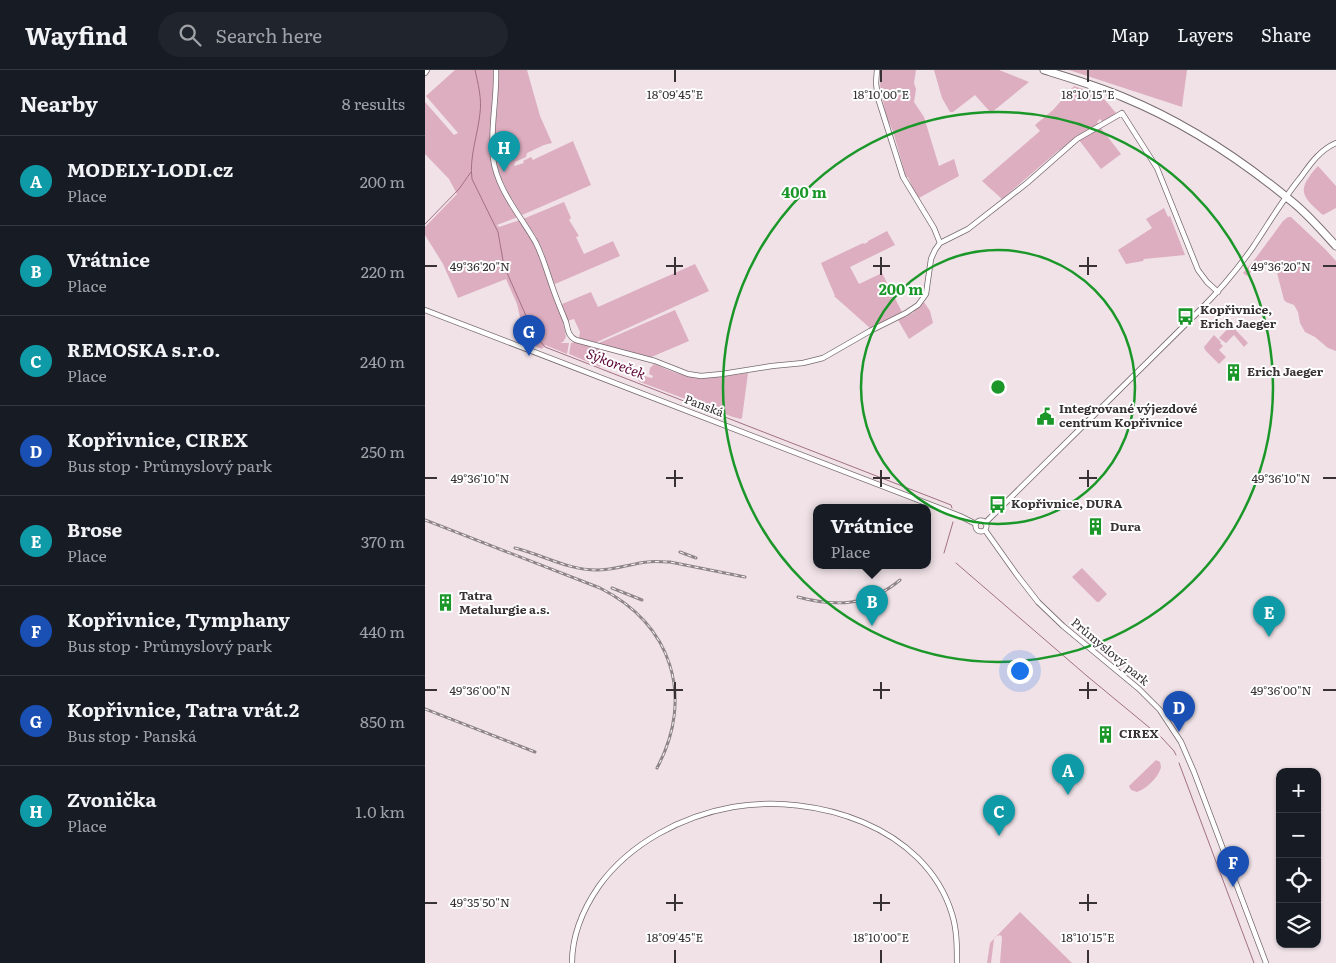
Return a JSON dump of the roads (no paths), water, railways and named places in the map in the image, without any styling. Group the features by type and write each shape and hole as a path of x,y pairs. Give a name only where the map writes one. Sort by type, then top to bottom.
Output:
{"main road":[{"path":"1043,70 1122,97 1165,116 1210,141 1285,196 1316,224 1336,246"}],"street":[{"path":"496,70 492,132 493,159 510,201 537,244 569,335 576,340 655,361 688,374 701,376 815,361 823,358 921,302 927,291 931,259 941,243 968,229 1027,183 1077,139 1122,113 1157,168 1198,270 1218,292"},
{"path":"877,70 878,98 903,177 941,243"},
{"path":"985,522 1218,292 1253,247 1285,196 1316,156 1336,143"},
{"name":"Panská","path":"425,310 952,512 976,524"},
{"path":"980,520 985,522 985,530 978,531 976,524 980,520"},
{"name":"Průmyslový park","path":"985,530 1022,582 1044,608 1139,689 1166,718 1185,751 1266,963"},
{"path":"572,963 574,939 585,909 603,880 628,854 655,836 700,815 733,807 767,804 803,806 837,813 885,833 914,854 937,881 952,914 956,931 957,963"},
{"path":"1247,912 1253,915"}],"waterway":[{"name":"Sýkoreček","path":"475,70 480,108 471,171 472,179 498,232 504,266 534,334 545,347 951,505 952,508"},
{"path":"425,224 459,189 471,172"},
{"name":"Sýkoreček","path":"944,553 953,522"},
{"path":"956,563 1162,738 1176,755"},
{"path":"1179,763 1254,963"}],"railway":[{"path":"425,520 600,588 625,603 645,621 660,642 670,665 675,689 674,715 668,741 657,768"},
{"path":"515,548 576,568 597,570 650,562 670,562 745,577"},
{"path":"680,552 696,558"},
{"path":"798,597 825,602 851,602 876,595 900,580"},
{"path":"612,588 642,600"},
{"path":"425,709 535,752"}],"place":[{"name":"Zvonička","path":"504,172"},
{"name":"Kopřivnice, Erich Jaeger","path":"1186,317"},
{"name":"Kopřivnice, Tatra vrát.2","path":"529,356"},
{"name":"Erich Jaeger","path":"1233,372"},
{"name":"Integrované výjezdové centrum Kopřivnice","path":"1045,416"},
{"name":"Kopřivnice, DURA","path":"997,504"},
{"name":"Dura","path":"1096,527"},
{"name":"Tatra Metalurgie a.s.","path":"445,603"},
{"name":"Vrátnice","path":"872,626"},
{"name":"Brose","path":"1269,637"},
{"name":"Kopřivnice, CIREX","path":"1179,732"},
{"name":"CIREX","path":"1105,734"},
{"name":"MODELY-LODI.cz","path":"1068,795"},
{"name":"REMOSKA s.r.o.","path":"999,836"},
{"name":"Kopřivnice, Tymphany","path":"1233,887"}]}
